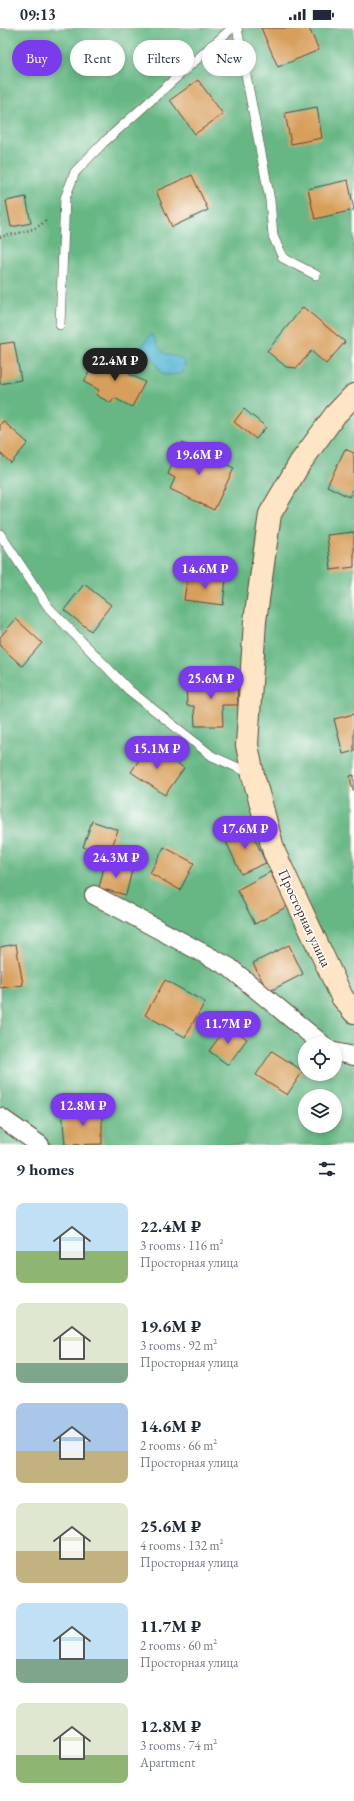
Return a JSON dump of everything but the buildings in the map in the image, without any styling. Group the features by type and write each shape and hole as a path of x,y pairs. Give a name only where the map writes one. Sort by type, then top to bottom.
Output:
{"street":[{"name":"Просторная улица","path":"354,395 335,415 300,463 270,514 255,621 247,745 253,775 274,852 342,997 354,1012"},
{"path":"94,895 229,967 314,1037"},
{"path":"342,1053 354,1056"},
{"path":"0,1117 40,1145"}],"lane":[{"path":"60,325 65,198 75,172 103,143 232,28"},
{"path":"237,28 270,200 273,236 283,258 316,275"},
{"path":"0,534 49,608 129,690 212,756 253,775"}],"path":[{"path":"0,237 29,230 43,224 50,216"}],"green space":[{"path":"0,28 354,28 354,1145 0,1145"}],"water":[{"path":"151,334 164,353 182,359 185,363 182,374 163,375 152,358 139,350"}]}
